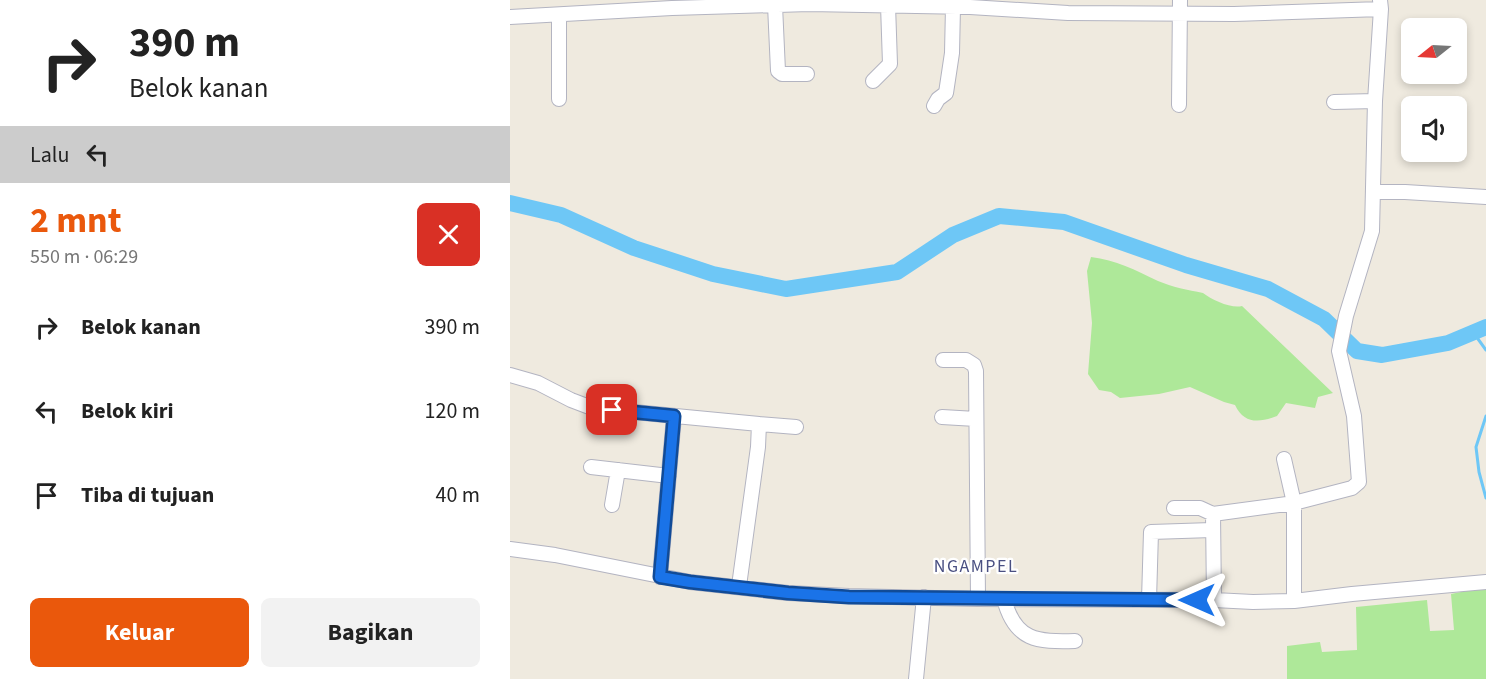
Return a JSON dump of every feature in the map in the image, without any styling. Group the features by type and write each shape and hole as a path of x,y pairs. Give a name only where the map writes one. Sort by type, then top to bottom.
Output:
{"street":[{"path":"510,17 709,4 888,5 1068,13 1180,7 1380,4 1372,231 1346,316 1339,351 1354,416 1359,482 1352,488 1294,503 1213,514 1200,508 1174,508"},
{"path":"775,5 778,71 782,74 807,74"},
{"path":"873,81 890,64 888,5"},
{"path":"934,106 938,99 946,93 952,53 953,7"},
{"path":"1179,105 1180,7"},
{"path":"559,15 559,99"},
{"path":"1334,102 1375,101"},
{"path":"1373,192 1486,196"},
{"path":"943,360 966,360 974,365 976,371 978,599"},
{"path":"510,375 538,383 592,408 796,427"},
{"path":"660,577 674,416"},
{"path":"942,417 976,418"},
{"path":"739,586 758,447 759,424"},
{"path":"1284,459 1294,503 1294,601"},
{"path":"591,467 669,476"},
{"path":"612,505 618,470"},
{"path":"1213,514 1214,600"},
{"path":"1149,600 1151,532 1212,530"},
{"path":"510,549 555,555 690,582 849,597 1253,602 1294,601 1486,582"},
{"path":"916,679 924,597"},
{"path":"1004,599 1010,618 1027,636 1045,642 1075,641"}],"green space":[{"path":"1091,257 1117,263 1169,285 1203,293 1228,305 1242,306 1333,393 1318,397 1315,408 1286,403 1277,416 1258,421 1247,419 1235,405 1190,387 1159,394 1120,398 1111,392 1099,390 1088,374 1092,323 1087,271"},
{"path":"1486,587 1486,679 1287,679 1287,646 1320,642 1322,652 1357,650 1356,607 1427,600 1430,631 1454,630 1451,594"}],"waterway":[{"path":"510,203 561,215 634,248 713,274 786,289 897,272 953,235 999,216 1064,222 1186,265 1268,289 1324,319 1357,351 1382,355 1448,343 1486,327"},
{"path":"1473,332 1486,350"},
{"path":"1486,416 1476,447 1479,472 1486,498"}],"district":[{"name":"NGAMPEL","path":"976,566"}],"route":[{"path":"612,410 674,416 660,577 788,593 849,597 1197,600"}]}
